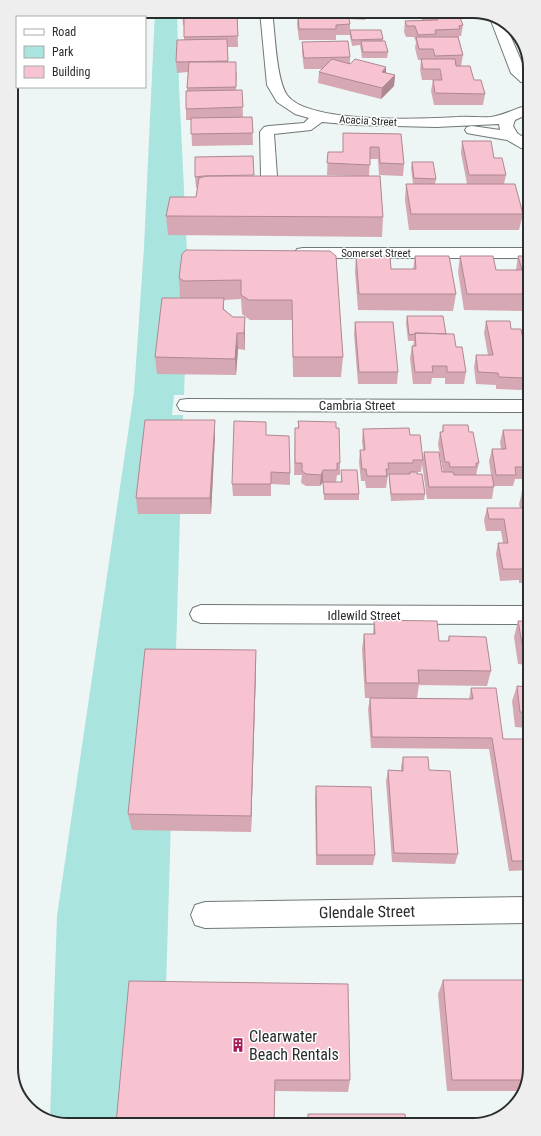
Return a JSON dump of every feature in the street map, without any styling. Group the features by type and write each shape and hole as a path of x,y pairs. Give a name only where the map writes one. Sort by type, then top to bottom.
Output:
{"street":[{"name":"Acacia Street","path":"267,18 274,85 282,99 300,111 319,116 356,121 436,123 491,121 518,97"},
{"path":"498,25 518,97 505,123 506,130 510,136"},
{"path":"269,176 267,132 272,129 310,126 319,116"},
{"name":"Acacia Street","path":"436,123 454,128 485,131 510,136 523,143"},
{"name":"Somerset Street","path":"289,253 523,253"},
{"name":"Cambria Street","path":"187,405 523,406"},
{"name":"Idlewild Street","path":"201,614 523,615"},
{"name":"Glendale Street","path":"205,915 523,910"}],"green space":[{"path":"155,18 177,18 188,274 184,395 174,395 172,415 183,415 162,1118 65,1118 50,1114 57,916 134,392 144,247"}],"building":[{"path":"184,18 237,18 238,36 184,37"},
{"path":"298,18 349,18 350,24 336,25 336,29 299,29"},
{"path":"438,18 460,18 463,25 459,26 460,29 435,30 436,34 418,35 415,26 407,26 405,21 438,20"},
{"path":"350,30 381,30 383,39 352,40"},
{"path":"416,37 458,37 463,55 435,56 433,49 419,49"},
{"path":"227,39 228,61 176,62 177,40"},
{"path":"348,41 350,57 304,58 302,42"},
{"path":"361,41 385,41 388,52 363,52"},
{"path":"332,59 350,64 355,59 386,67 382,72 395,75 382,88 319,72"},
{"path":"421,59 455,59 456,66 470,66 474,80 481,80 485,94 435,93 433,80 442,80 440,69 423,69"},
{"path":"189,62 236,62 236,87 187,88"},
{"path":"242,90 243,107 186,109 186,91"},
{"path":"252,117 253,133 191,134 191,118"},
{"path":"343,133 401,134 404,164 380,163 379,147 370,147 370,165 327,163 328,152 343,152"},
{"path":"462,141 491,141 494,158 502,158 506,175 469,175"},
{"path":"253,156 254,175 195,177 195,157"},
{"path":"412,162 433,162 436,179 414,178"},
{"path":"207,176 380,176 383,217 166,216 170,197 196,197 199,178"},
{"path":"406,184 515,184 523,214 411,214"},
{"path":"186,250 330,251 336,256 343,357 293,357 292,300 249,300 241,295 241,280 184,281 179,278 182,254"},
{"path":"356,256 390,256 391,269 416,269 415,256 449,256 456,294 359,294"},
{"path":"460,256 493,256 496,270 522,270 518,256 523,256 523,294 467,294"},
{"path":"162,298 224,298 223,309 233,317 245,317 244,333 237,333 235,359 155,357"},
{"path":"407,316 443,316 446,334 415,333 409,335"},
{"path":"486,321 510,321 511,329 521,329 523,340 523,378 499,377 498,373 478,372 476,355 493,355"},
{"path":"355,322 393,322 398,372 359,372"},
{"path":"415,333 454,334 456,347 462,347 466,372 447,372 447,366 432,366 433,372 415,372 412,346 416,346"},
{"path":"145,420 215,420 210,498 136,498"},
{"path":"234,421 266,422 266,435 289,436 290,473 271,472 271,484 232,484"},
{"path":"298,421 336,422 336,428 339,428 340,463 337,463 337,470 323,470 321,475 306,474 302,471 302,463 295,463 295,428 299,428"},
{"path":"443,425 468,425 469,432 473,432 479,463 476,463 476,467 450,467 449,462 445,462 440,432 443,432"},
{"path":"409,428 410,435 420,435 423,460 413,460 413,463 388,463 389,469 386,469 387,476 367,476 366,469 362,469 360,450 365,450 363,429"},
{"path":"503,430 523,430 523,467 515,467 516,475 496,475 492,449 506,449"},
{"path":"424,452 439,452 442,472 453,472 454,475 492,475 494,487 429,487"},
{"path":"341,470 357,470 359,494 324,494 323,482 342,482"},
{"path":"410,472 422,474 425,494 391,494 389,474 410,474"},
{"path":"487,508 523,508 523,572 522,569 503,569 498,543 508,543 504,519 489,519"},
{"path":"374,620 437,621 439,641 449,641 449,636 486,637 491,671 418,670 419,683 366,683 364,634 375,634"},
{"path":"518,621 523,621 523,649"},
{"path":"145,649 256,650 251,816 128,814"},
{"path":"517,686 523,687 523,712 520,712"},
{"path":"471,688 496,688 503,739 523,739 523,861 512,861 492,738 372,737 370,698 473,699"},
{"path":"403,757 428,757 429,770 450,771 458,854 394,853 388,770 403,771"},
{"path":"316,786 371,787 375,855 317,855"},
{"path":"443,980 523,980 523,1074 521,1080 452,1080"},
{"name":"Clearwater Beach Rentals","path":"129,981 348,984 350,1080 275,1080 274,1118 117,1118"},
{"path":"308,1114 405,1114 406,1118 308,1118"}],"place":[{"name":"Clearwater Beach Rentals","path":"238,1045"}]}
